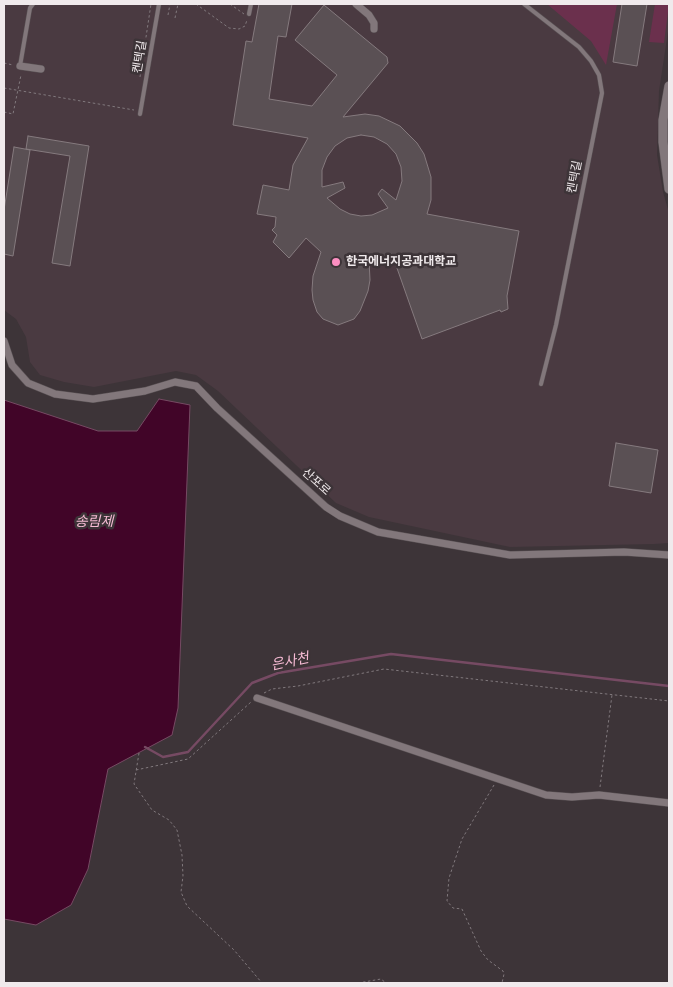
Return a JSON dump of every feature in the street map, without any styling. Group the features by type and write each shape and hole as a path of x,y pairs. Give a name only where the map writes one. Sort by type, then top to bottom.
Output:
{"street":[{"path":"356,4 369,15 374,23 374,29"},
{"path":"18,68 41,69"},
{"path":"669,86 663,120 663,142 669,189"},
{"name":"산포로","path":"4,341 12,365 28,383 55,394 93,399 145,391 175,382 196,386 217,408 326,507 340,516 378,532 510,555 624,552 669,555"},
{"path":"256,698 553,796 599,795 669,803"}],"lane":[{"path":"18,68 30,8 33,4"},
{"name":"켄텍길","path":"140,114 159,4"},
{"path":"249,14 251,4"},
{"name":"켄텍길","path":"524,4 579,47 591,61 599,75 602,93 556,325 542,384"}],"path":[{"path":"139,81 151,4"},
{"path":"168,15 170,4"},
{"path":"175,18 178,4"},
{"path":"196,4 229,28 239,29 244,26 248,17 230,4"},
{"path":"4,63 18,68 18,90 14,114 4,112"},
{"path":"4,88 134,110"},
{"path":"136,770 188,760 256,698 272,689 298,686 384,669 669,701"},
{"path":"599,795 612,694"},
{"path":"138,752 134,784 152,810 169,820 177,830 182,855 183,876 181,892 187,906 234,950 262,983"},
{"path":"498,778 462,839 449,878 447,902 453,908 462,909 481,951 488,960 503,971 502,983"},
{"path":"358,983 381,979 386,983"}],"shaded area":[{"name":"한국에너지공과대학교","path":"4,4 669,4 669,25 659,91 657,155 663,192 669,213 668,543 510,547 369,517 336,503 218,391 196,375 176,371 94,387 64,382 40,375 30,362 26,337 16,319 4,310"},
{"path":"547,4 617,4 606,65 591,41"},
{"path":"655,4 669,4 664,43 649,42"}],"water":[{"name":"송림제","path":"159,399 190,405 178,708 172,735 108,769 88,869 71,905 36,925 4,919 4,400 98,431 137,431"}],"building":[{"path":"259,4 292,4 286,37 278,36 269,99 312,106 337,75 295,40 324,5 387,57 388,63 343,117 365,114 379,116 400,126 417,143 424,154 431,177 431,200 427,214 519,231 507,296 508,309 501,312 500,310 422,339 392,254 369,260 370,280 368,291 360,311 354,319 338,325 323,319 317,312 312,290 313,276 321,252 306,238 289,258 273,242 277,235 272,230 275,227 276,217 257,214 263,185 289,190 293,165 308,138 233,125 246,41 252,42","holes":["361,135 374,137 387,144 396,154 401,167 402,181 396,200 382,189 378,194 388,208 372,215 350,214 340,209 327,198 345,188 343,182 322,187 322,170 327,157 335,146 347,138"]},
{"path":"622,4 647,4 637,66 613,62"},
{"path":"28,136 89,146 70,266 52,263 70,156 26,149"},
{"path":"14,147 30,150 13,256 4,254 4,210"},
{"path":"616,443 658,450 651,493 609,486"}],"waterway":[{"name":"은사천","path":"145,747 163,757 188,752 252,683 278,673 391,654 669,686"}],"place":[{"name":"한국에너지공과대학교","path":"336,262"}]}
